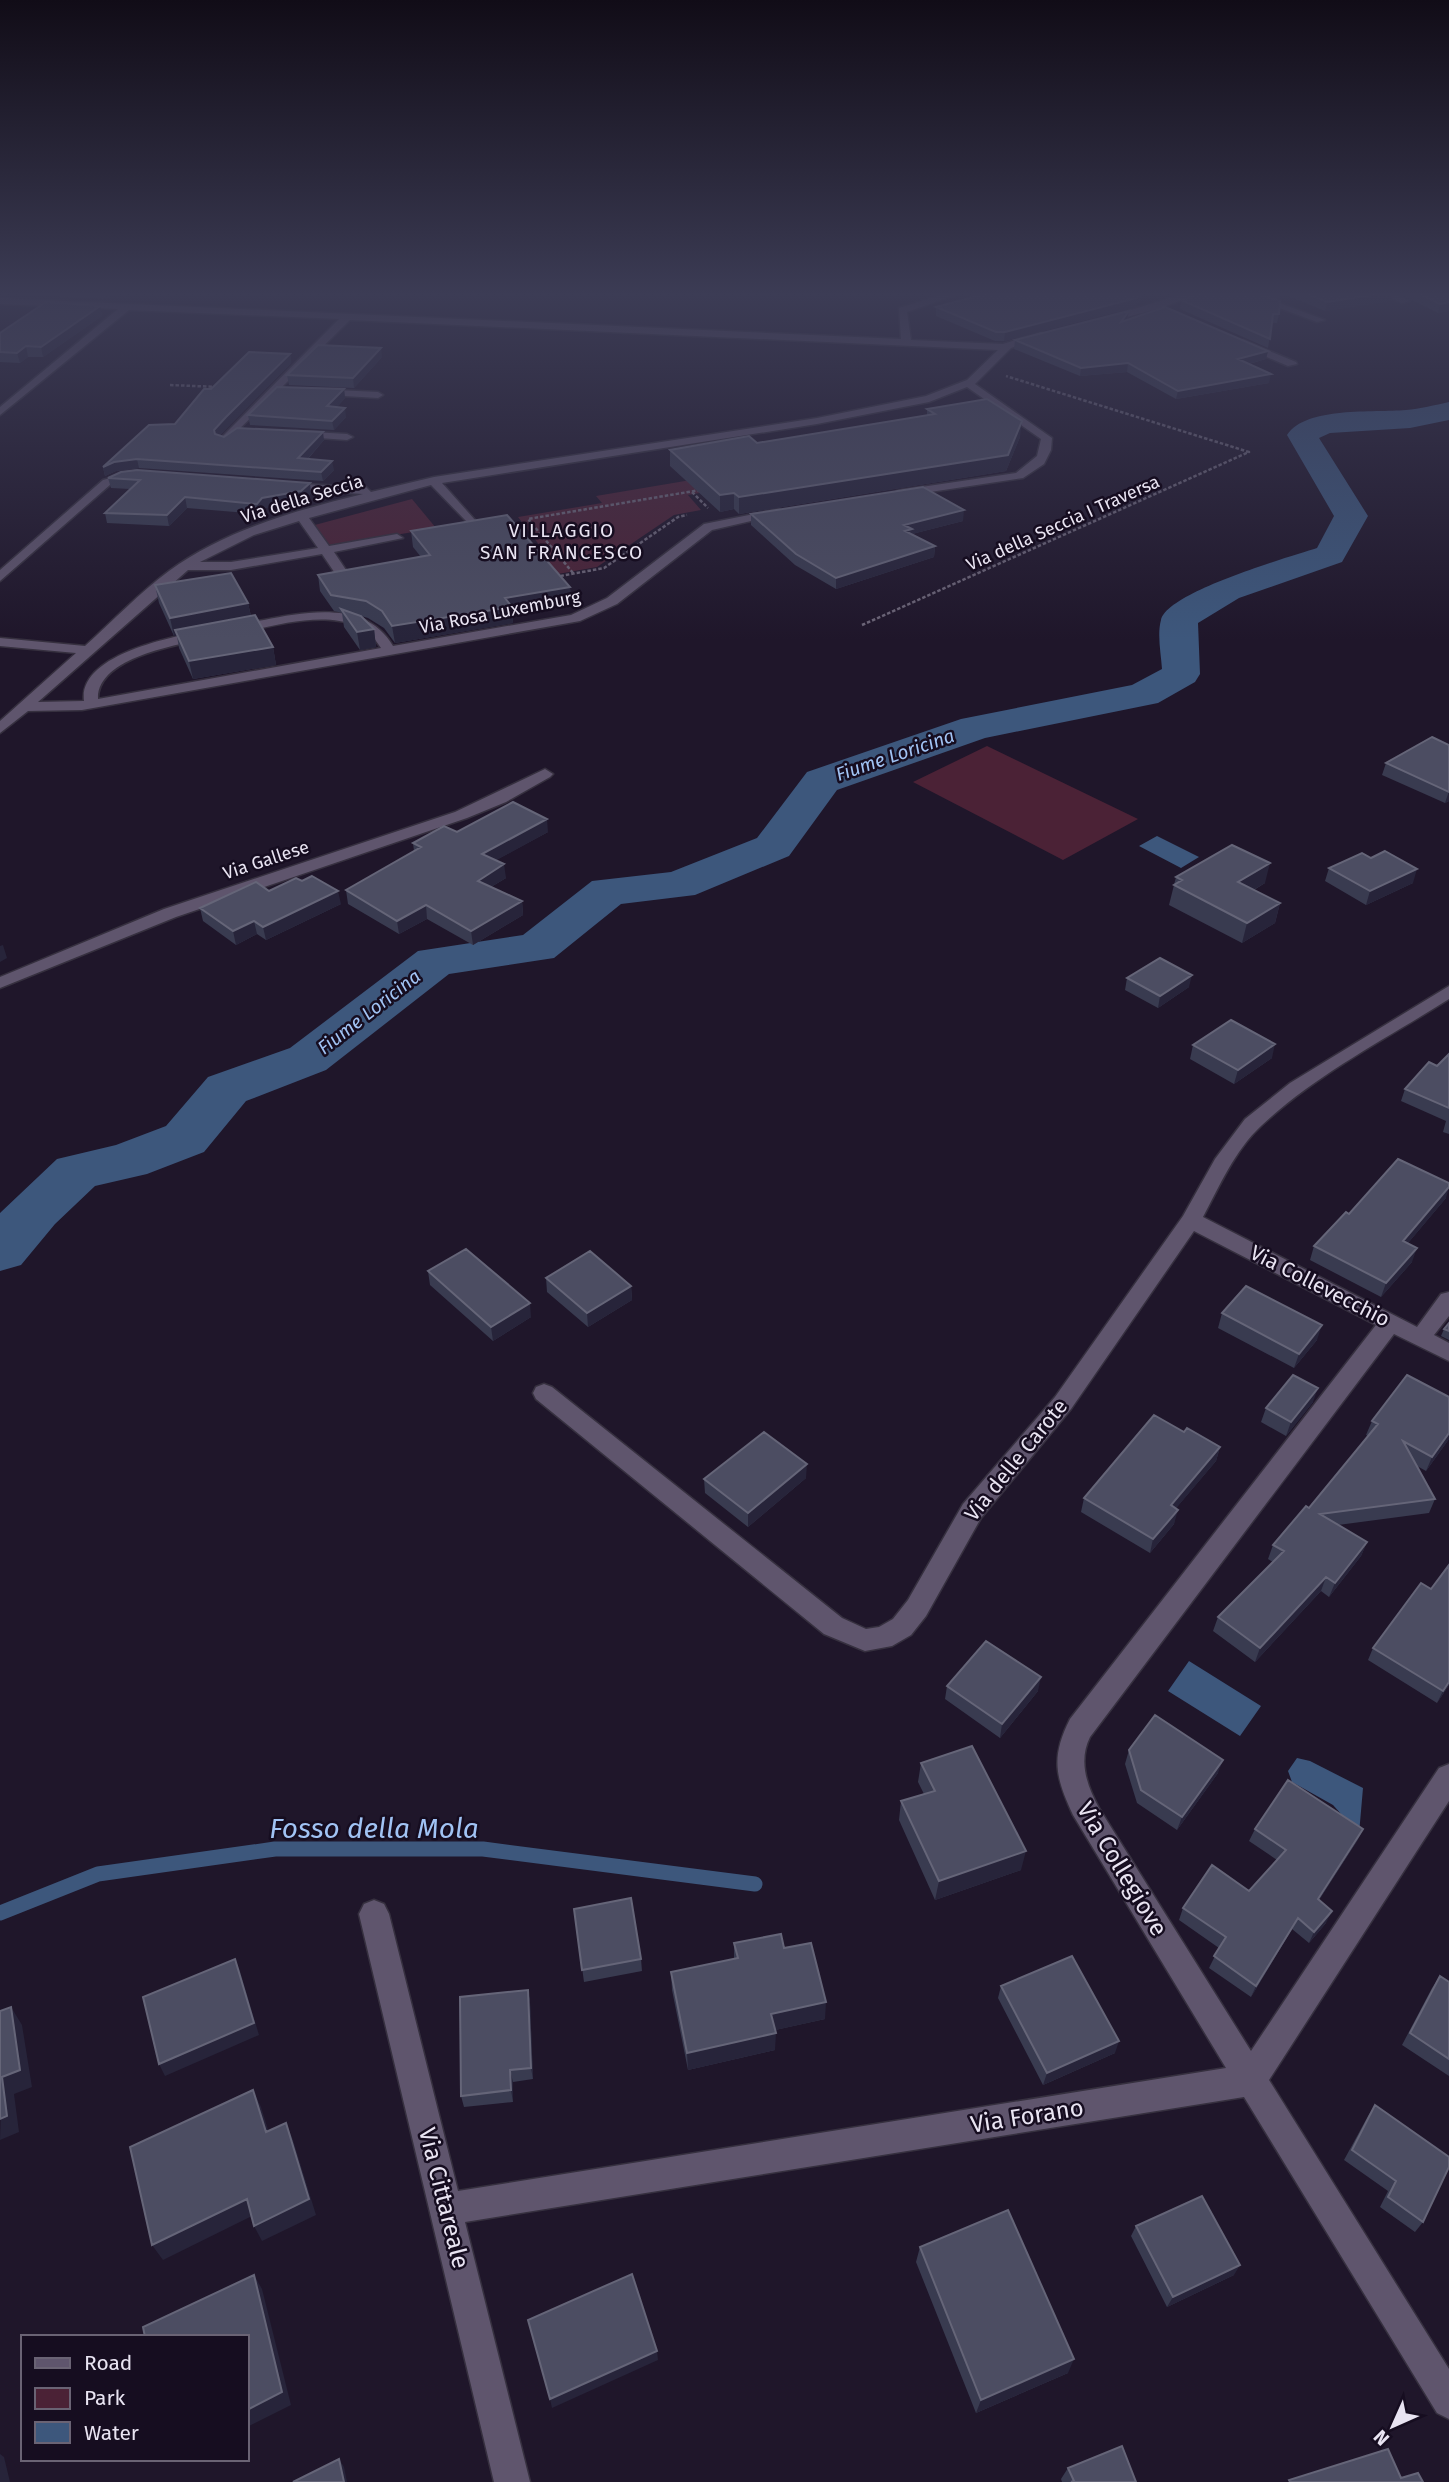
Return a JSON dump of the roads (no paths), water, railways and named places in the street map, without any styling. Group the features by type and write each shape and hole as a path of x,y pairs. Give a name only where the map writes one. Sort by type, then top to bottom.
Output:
{"street":[{"path":"224,441 255,409"},
{"name":"Via della Seccia","path":"0,729 85,650 184,566 229,541 301,515 434,481 883,409"},
{"path":"882,497 1019,476 1035,468 1047,447 1045,438 1004,409"},
{"path":"234,430 246,431"},
{"path":"284,433 347,437"},
{"path":"0,577 107,482 125,475 153,475"},
{"path":"434,481 468,520"},
{"path":"274,485 382,493"},
{"name":"Via Rosa Luxemburg","path":"25,708 59,709 92,705 583,616 612,601 708,527 722,522 789,512"},
{"path":"301,515 346,579"},
{"path":"184,566 224,567 397,538"},
{"path":"92,705 90,693 97,681 136,650 290,620 329,617 362,623 378,633 390,652"},
{"path":"0,642 85,650"},
{"name":"Via Gallese","path":"0,983 156,918 475,810 545,774"},
{"name":"Via delle Carote","path":"544,1393 833,1626 865,1640 883,1638 902,1627 910,1618 972,1511 1054,1416 1191,1220 1235,1143 1262,1114 1297,1087 1449,991"},
{"name":"Via Collevecchio","path":"1191,1220 1449,1353"},
{"path":"1420,1338 1449,1300"},
{"name":"Via Collegiove","path":"1390,1323 1080,1727 1072,1744 1070,1769 1082,1803 1449,2401"},
{"path":"1250,2080 1449,1777"},
{"name":"Via Cittareale","path":"374,1914 512,2482"},
{"name":"Via Forano","path":"447,2209 1250,2080"}],"water":[{"path":"1157,836 1199,857 1181,868 1139,846"},
{"path":"1189,1661 1261,1706 1240,1736 1168,1691"},
{"path":"1297,1758 1310,1761 1363,1788 1359,1834 1333,1805 1292,1782 1288,1771"}],"waterway":[{"name":"Fiume Loricina","path":"0,1251 35,1210 77,1172 128,1161 185,1139 227,1089 308,1059 435,961 537,948 608,891 679,885 773,847 822,781 975,728 1144,695 1181,674 1179,619 1226,590 1330,555 1351,516 1302,435 1324,424 1410,419 1449,411"},
{"name":"Fosso della Mola","path":"0,1913 98,1874 275,1849 483,1849 755,1884"}],"district":[{"name":"VILLAGGIO SAN FRANCESCO","path":"562,541"}]}
